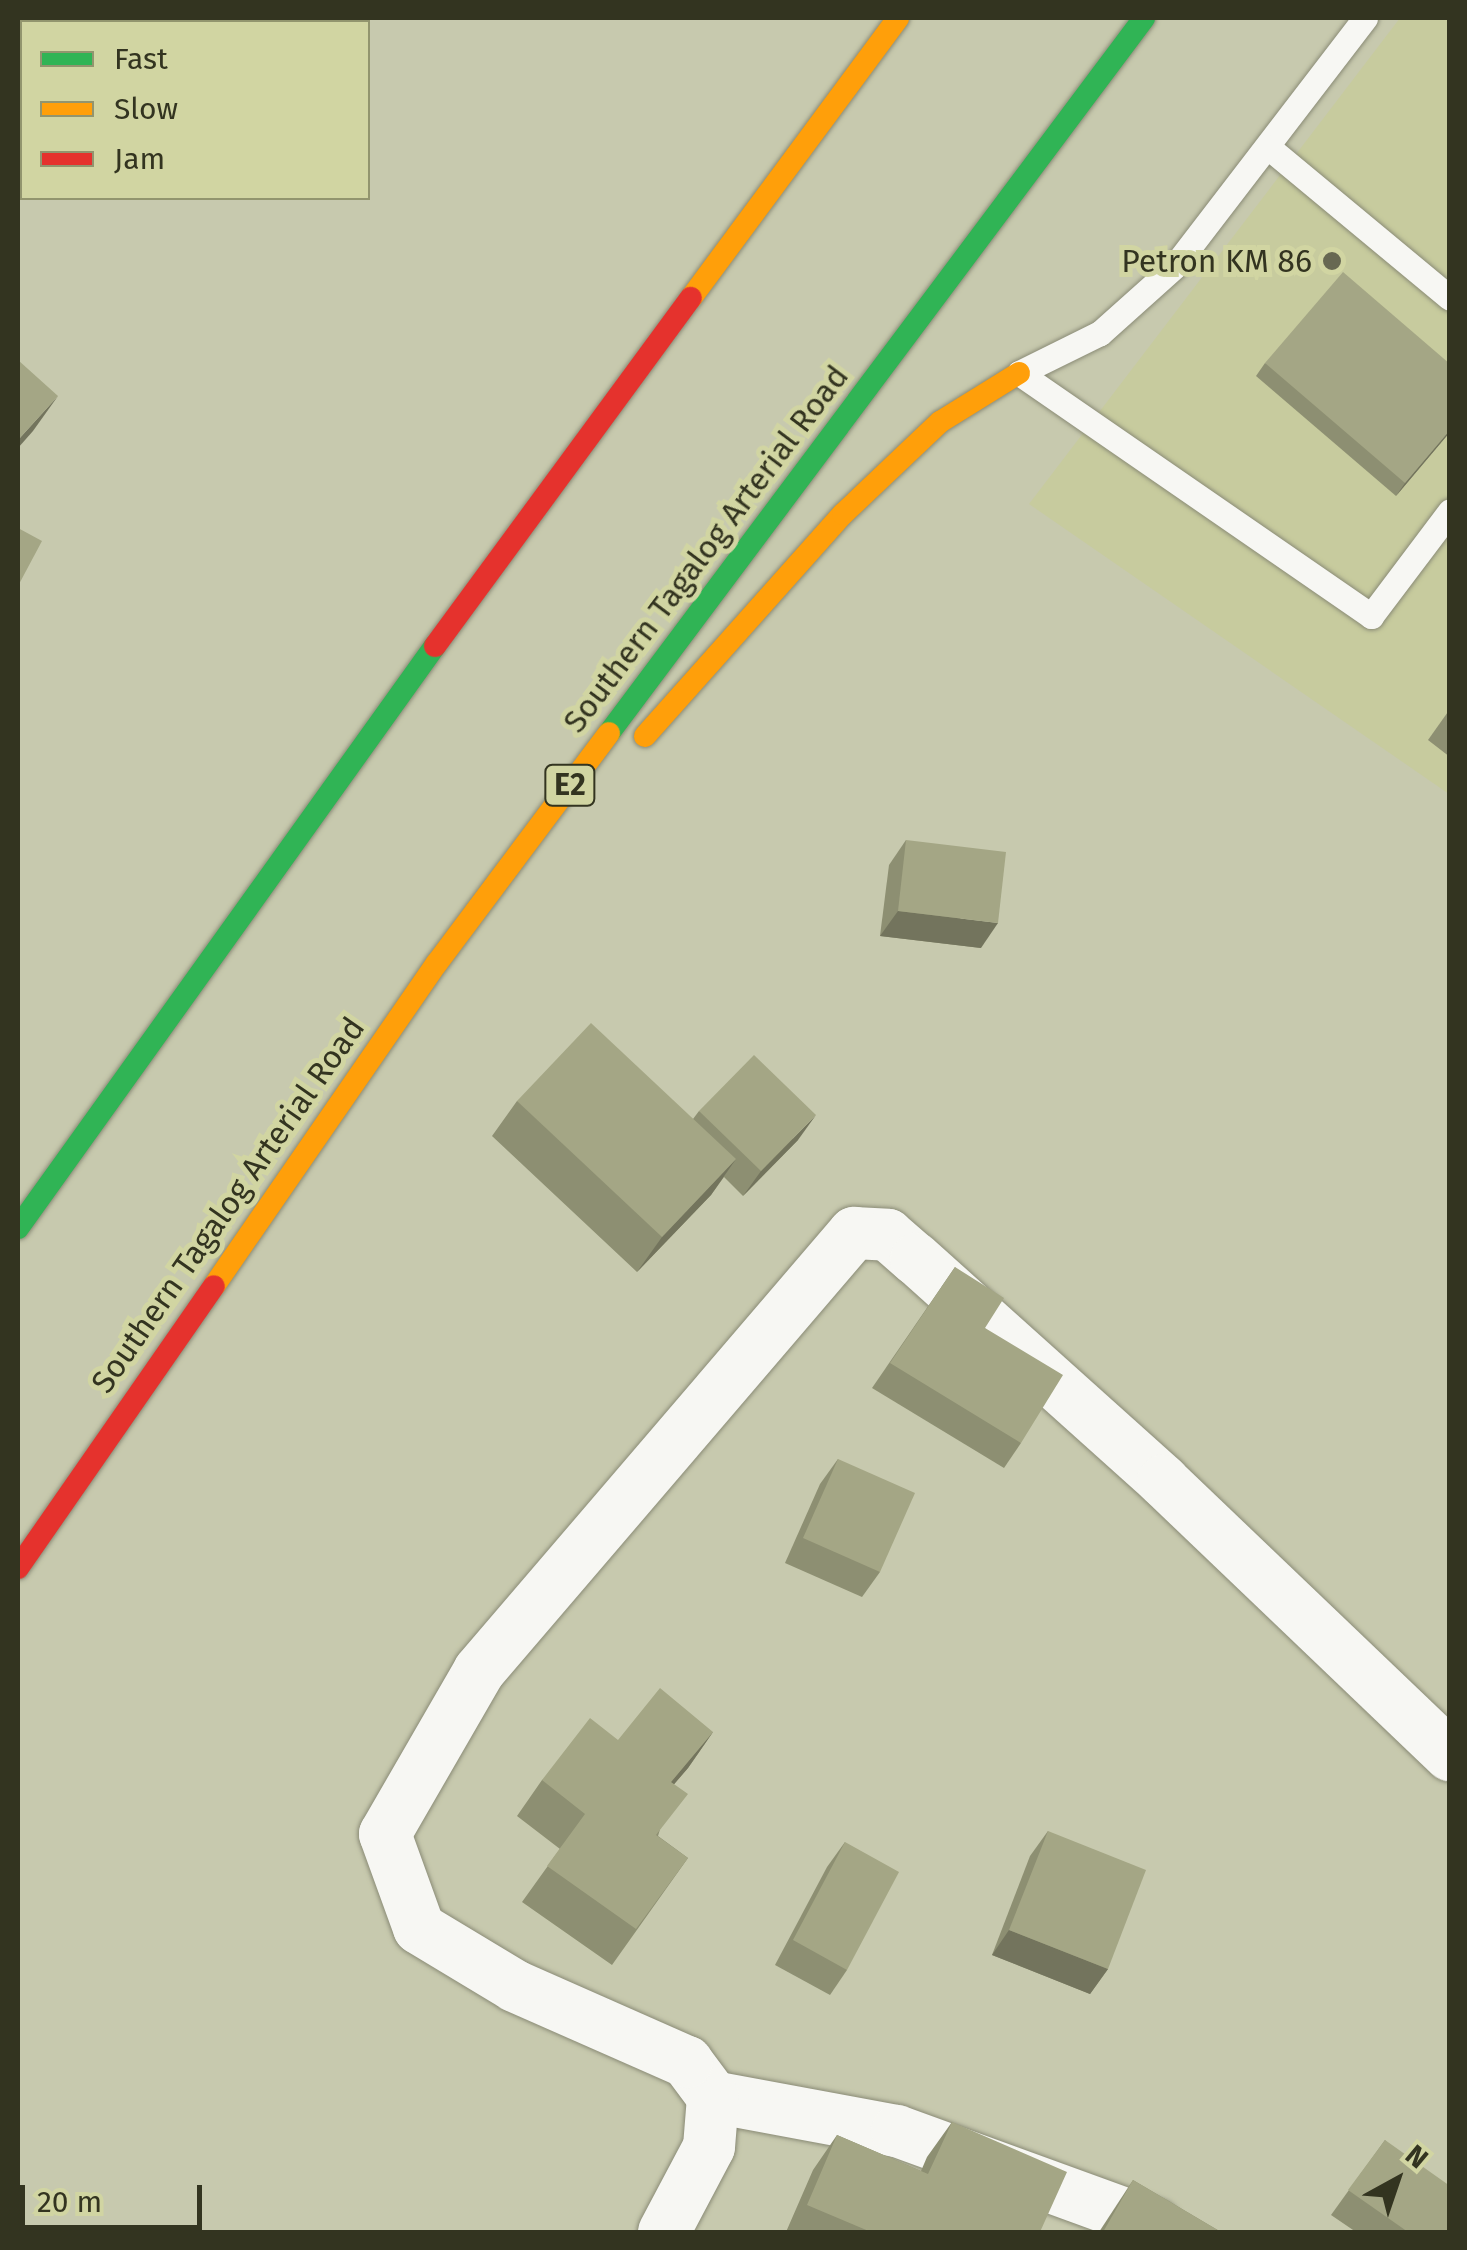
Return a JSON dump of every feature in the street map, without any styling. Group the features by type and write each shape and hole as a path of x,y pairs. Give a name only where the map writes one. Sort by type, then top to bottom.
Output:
{"highway":[{"path":"18,1228 301,828 898,18"},
{"name":"Southern Tagalog Arterial Road","path":"18,1568 437,964 1144,18"},
{"path":"632,750 843,514 940,422 1019,373"},
{"path":"437,964 606,779"}],"street":[{"path":"664,2232 709,2147 713,2097 687,2062 515,1986 419,1928 385,1834 479,1671 854,1233 888,1234 1163,1481 1450,1755"},
{"path":"713,2097 898,2131 1155,2225"}],"lane":[{"path":"1365,18 1175,266 1100,333 1019,373 1371,616 1450,511"},
{"path":"1268,147 1450,298"}],"shaded area":[{"name":"Petron KM 86","path":"1400,18 1449,18 1449,794 1029,504"}],"building":[{"path":"1343,272 1450,364 1450,430 1405,483 1265,363"},
{"path":"18,360 58,396 18,440"},
{"path":"18,528 42,541 18,586"},
{"path":"906,840 1006,852 998,923 898,911"},
{"path":"591,1023 736,1159 662,1237 517,1101"},
{"path":"754,1055 816,1115 761,1171 699,1111"},
{"path":"955,1267 1004,1298 985,1328 1063,1375 1021,1443 890,1363"},
{"path":"838,1459 915,1493 880,1572 803,1538"},
{"path":"660,1688 713,1732 671,1782 688,1794 656,1835 688,1858 636,1929 547,1866 585,1814 542,1780 590,1718 618,1740"},
{"path":"1048,1831 1146,1870 1108,1969 1009,1930"},
{"path":"845,1842 899,1872 847,1970 793,1940"},
{"path":"952,2122 1067,2172 1040,2232 871,2232 807,2205 837,2135 928,2174"},
{"path":"1385,2140 1450,2186 1450,2232 1408,2232 1348,2190"},
{"path":"1133,2180 1221,2232 1103,2232"}],"traffic: fast":[{"path":"609,733 1144,18"},
{"path":"18,1228 435,646"}],"traffic: slow":[{"path":"691,298 898,18"},
{"path":"645,736 843,514 940,422 1019,373"},
{"path":"214,1286 437,963 609,733"}],"traffic: jam":[{"path":"435,646 691,298"},
{"path":"18,1568 214,1286"}],"place":[{"name":"Petron KM 86","path":"1332,261"}]}
